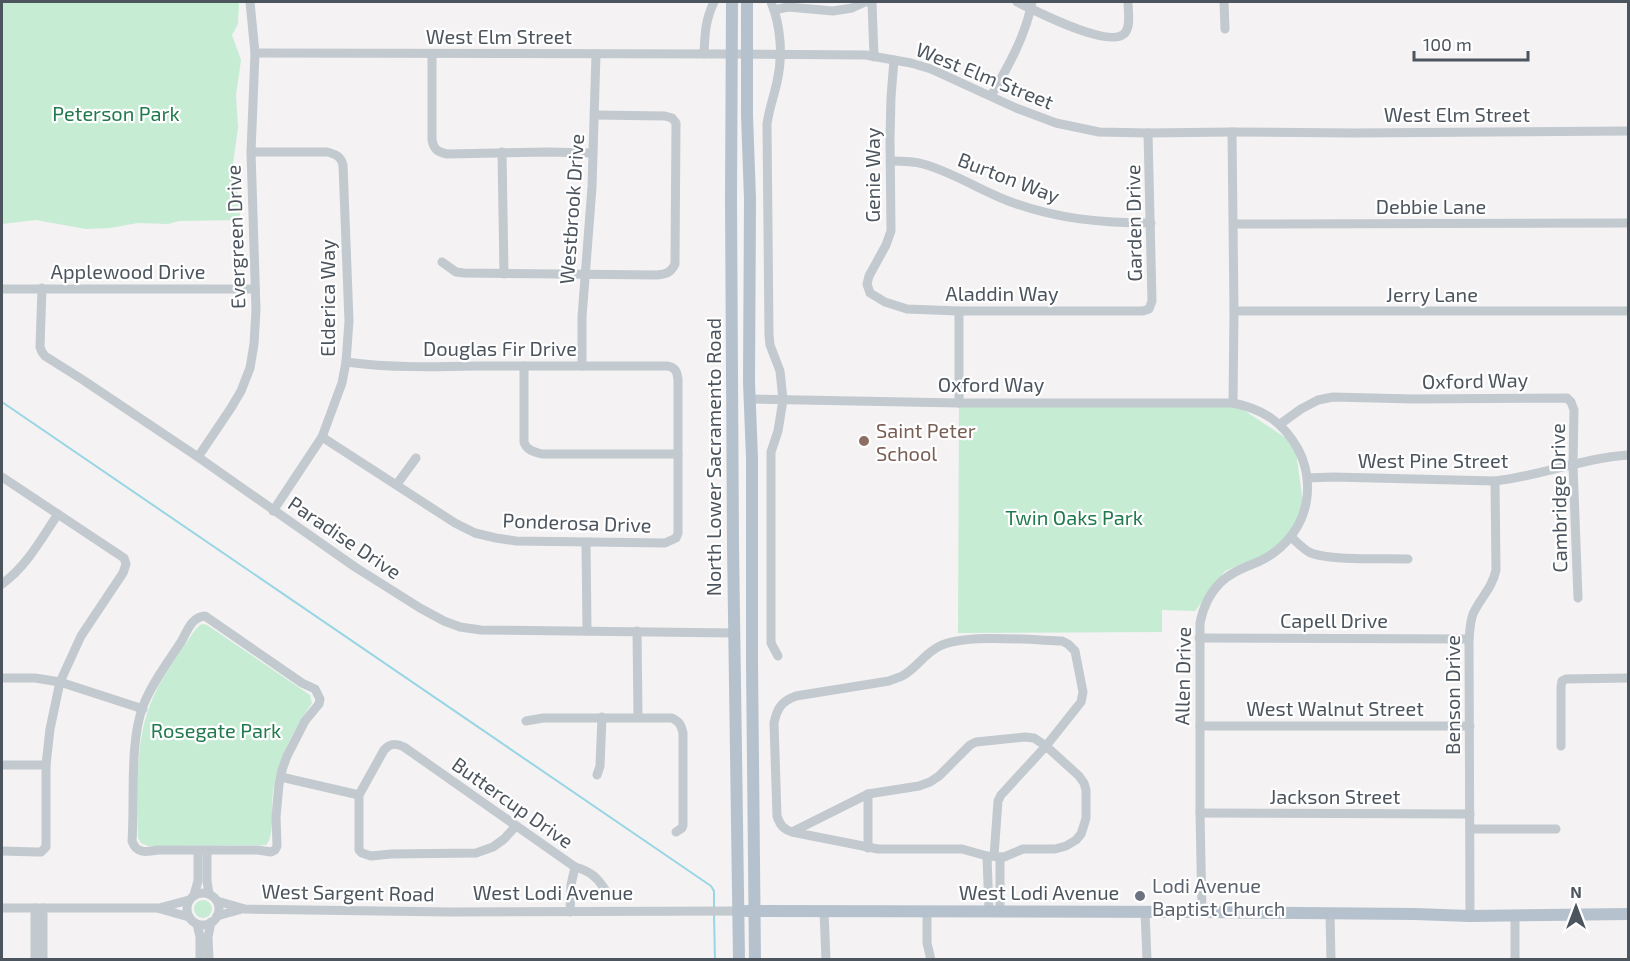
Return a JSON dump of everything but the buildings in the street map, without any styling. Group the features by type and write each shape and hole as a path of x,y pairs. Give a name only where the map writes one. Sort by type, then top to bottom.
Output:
{"main road":[{"name":"North Lower Sacramento Road","path":"732,2 734,633 739,960"},
{"name":"North Lower Sacramento Road","path":"747,2 755,960"},
{"path":"732,323 738,340 741,393 750,399"},
{"path":"734,633 746,639 752,663"},
{"name":"West Lodi Avenue","path":"739,911 1202,912 1470,916 1629,914"}],"street":[{"name":"Evergreen Drive","path":"198,458 231,408 246,379 254,344 256,310 251,152 255,53 250,2"},
{"path":"704,54 707,17 714,2"},
{"path":"778,656 771,643 771,452 778,431 783,400 778,364 770,345 769,335 767,124 777,81 780,55 779,25 772,6 833,11 872,2 874,57"},
{"path":"1017,2 1031,5 1083,32 1110,37 1121,36 1127,31 1128,2"},
{"path":"1224,2 1224,29"},
{"path":"991,96 1011,60 1025,27 1031,5"},
{"name":"West Elm Street","path":"255,53 821,54 874,57 931,69 1016,108 1056,123 1099,132 1629,131"},
{"path":"432,54 432,140 434,148 439,152 447,154 592,153"},
{"name":"Westbrook Drive","path":"582,366 582,317 592,187 596,54"},
{"name":"Genie Way","path":"867,284 890,236 891,97 894,60"},
{"path":"442,262 456,272 504,274 657,275 673,270 675,264 676,123 672,118 658,116 595,115"},
{"path":"1232,132 1233,403"},
{"name":"Garden Drive","path":"1146,310 1152,301 1149,133"},
{"name":"Elderica Way","path":"251,152 327,152 335,154 342,161 349,321 346,362 342,382 322,436 273,511"},
{"path":"502,152 504,274"},
{"name":"Burton Way","path":"891,161 920,163 936,168 993,195 1051,214 1094,222 1151,223"},
{"name":"Debbie Lane","path":"1234,224 1629,223"},
{"name":"Aladdin Way","path":"867,284 870,293 885,302 907,309 1146,310"},
{"name":"Paradise Drive","path":"42,288 40,347 45,356 355,567 411,602 452,624 481,630 734,633"},
{"name":"Applewood Drive","path":"2,289 255,289"},
{"path":"959,311 959,403"},
{"name":"Jerry Lane","path":"1234,311 1629,311"},
{"name":"Douglas Fir Drive","path":"346,362 396,367 668,366 677,372 678,454"},
{"path":"524,366 524,442 532,452 542,454 678,454"},
{"name":"Oxford Way","path":"1281,425 1301,409 1318,400 1333,397 1413,399 1560,397 1569,400"},
{"name":"Oxford Way","path":"750,399 959,403 1233,403"},
{"name":"Cambridge Drive","path":"1569,400 1574,410 1573,465 1578,597"},
{"name":"Allen Drive","path":"1202,912 1199,638 1202,615 1208,598 1220,583 1236,571 1263,559 1290,537 1300,521 1306,504 1307,478 1302,456 1292,438 1270,416 1253,408 1233,403"},
{"name":"Ponderosa Drive","path":"322,436 455,523 475,533 516,541 586,543 665,543 671,541 677,536 678,454"},
{"name":"West Pine Street","path":"1307,478 1495,481 1600,458 1629,455"},
{"path":"397,484 416,458"},
{"path":"2,477 124,558 126,564 123,573 81,636 60,682 50,729 46,765 47,843 44,849 37,852 2,851"},
{"name":"Benson Drive","path":"1470,916 1469,639 1474,611 1494,580 1496,570 1495,481"},
{"path":"2,584 26,562 58,514"},
{"path":"1290,537 1308,552 1316,555 1407,559"},
{"path":"586,543 587,630"},
{"path":"200,616 209,618 302,683 315,689 320,699 319,704 305,721 287,756 281,777 276,817 278,839 275,850 271,852 158,850 144,852 134,846 132,840 135,762 143,709 163,669 192,622 200,616"},
{"path":"637,631 638,717"},
{"name":"Capell Drive","path":"1199,638 1469,639"},
{"path":"792,832 868,794 919,786 930,782 976,742 1025,737 1034,738 1046,746 1084,783 1086,818 1076,840 1055,849 1023,849 1004,857 994,856 962,849 878,849 792,832 784,829 777,816 774,723 776,713 786,699 902,677 938,646 953,640 1062,641 1075,651 1083,692 1080,702 1046,746 998,801 994,856 994,912"},
{"path":"2,678 35,678 60,682 143,709"},
{"path":"1561,746 1562,681 1566,679 1629,678"},
{"path":"597,775 600,766 602,717"},
{"path":"526,721 543,718 638,717 672,718 679,721 682,740 683,825 676,832"},
{"name":"West Walnut Street","path":"1200,726 1470,726"},
{"name":"Buttercup Drive","path":"359,795 384,750 394,744 404,747 575,867 597,878 607,893"},
{"path":"2,765 46,765"},
{"path":"281,777 359,795 359,850 371,856 476,853 499,843 516,826"},
{"path":"868,794 868,848"},
{"name":"Jackson Street","path":"1200,813 1470,814"},
{"path":"1471,829 1556,829"},
{"path":"202,851 209,894"},
{"path":"189,917 187,909 198,881 202,851"},
{"path":"570,912 570,885 575,867"},
{"path":"157,908 192,898 199,893 209,894 217,901 218,911 208,937 209,960"},
{"name":"West Sargent Road","path":"217,901 245,909 450,912"},
{"path":"2,908 157,908 189,917 198,924 207,924 214,919"},
{"path":"35,960 39,908"},
{"path":"39,908 43,960"},
{"name":"West Sargent Road","path":"214,919 245,909"},
{"name":"West Lodi Avenue","path":"450,912 739,911"},
{"path":"824,911 826,960"},
{"path":"927,911 927,944 931,960"},
{"path":"1145,912 1146,960"},
{"path":"1330,913 1331,960"},
{"path":"1515,915 1515,960"},
{"path":"198,924 200,960"}],"green space":[{"name":"Peterson Park","path":"2,2 239,2 238,24 232,35 241,60 236,95 238,128 233,163 240,220 179,221 168,224 138,223 86,229 36,220 2,224"},
{"name":"Twin Oaks Park","path":"959,403 1233,403 1295,444 1304,510 1276,550 1225,571 1195,611 1162,610 1162,632 958,633"},
{"name":"Rosegate Park","path":"203,624 310,695 312,703 293,734 275,779 271,835 266,845 148,846 141,843 138,838 139,754 145,721 154,695 164,676 195,630"},
{"path":"199,900 207,900 212,905 210,916 199,918 194,913 194,905"}],"waterway":[{"path":"2,402 711,886 714,891 714,909"},
{"path":"714,915 715,960"}],"place":[{"name":"Saint Peter School","path":"864,441"},
{"name":"Lodi Avenue Baptist Church","path":"1140,896"}]}
